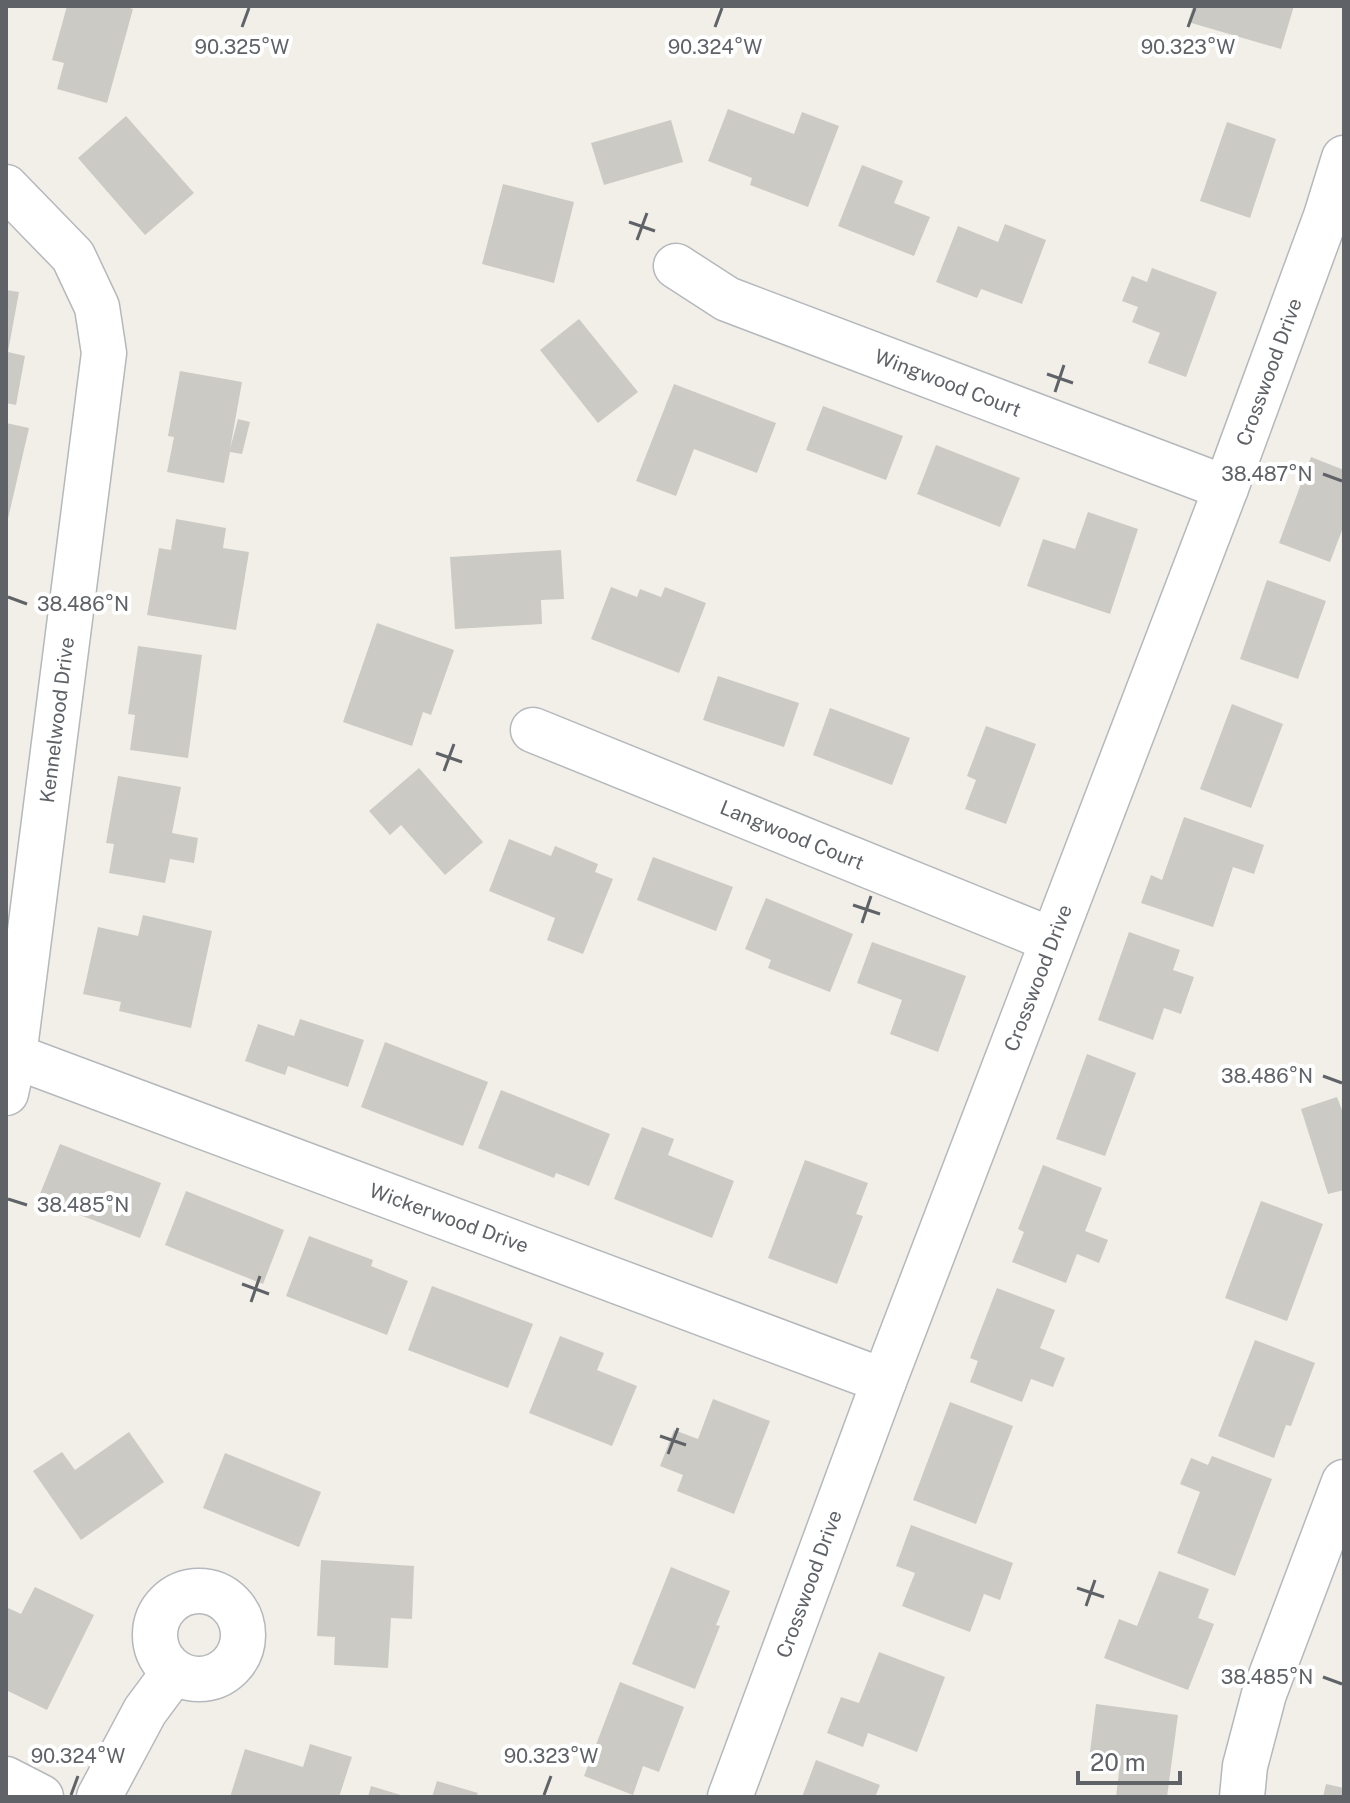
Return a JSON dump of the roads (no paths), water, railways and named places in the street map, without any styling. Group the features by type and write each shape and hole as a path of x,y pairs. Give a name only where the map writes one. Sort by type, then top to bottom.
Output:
{"street":[{"name":"Crosswood Drive","path":"730,1797 884,1381 1226,488 1326,216 1344,158"},
{"name":"Kennelwood Drive","path":"6,187 73,256 97,307 104,353 10,1075"},
{"name":"Wingwood Court","path":"676,266 727,299 1226,488"},
{"name":"Langwood Court","path":"533,730 1052,940"},
{"name":"Wickerwood Drive","path":"10,1075 884,1381"},
{"path":"1242,1797 1245,1766 1264,1694 1344,1482"},
{"path":"99,1797 145,1711 174,1672"},
{"path":"6,1779 41,1797"}]}
